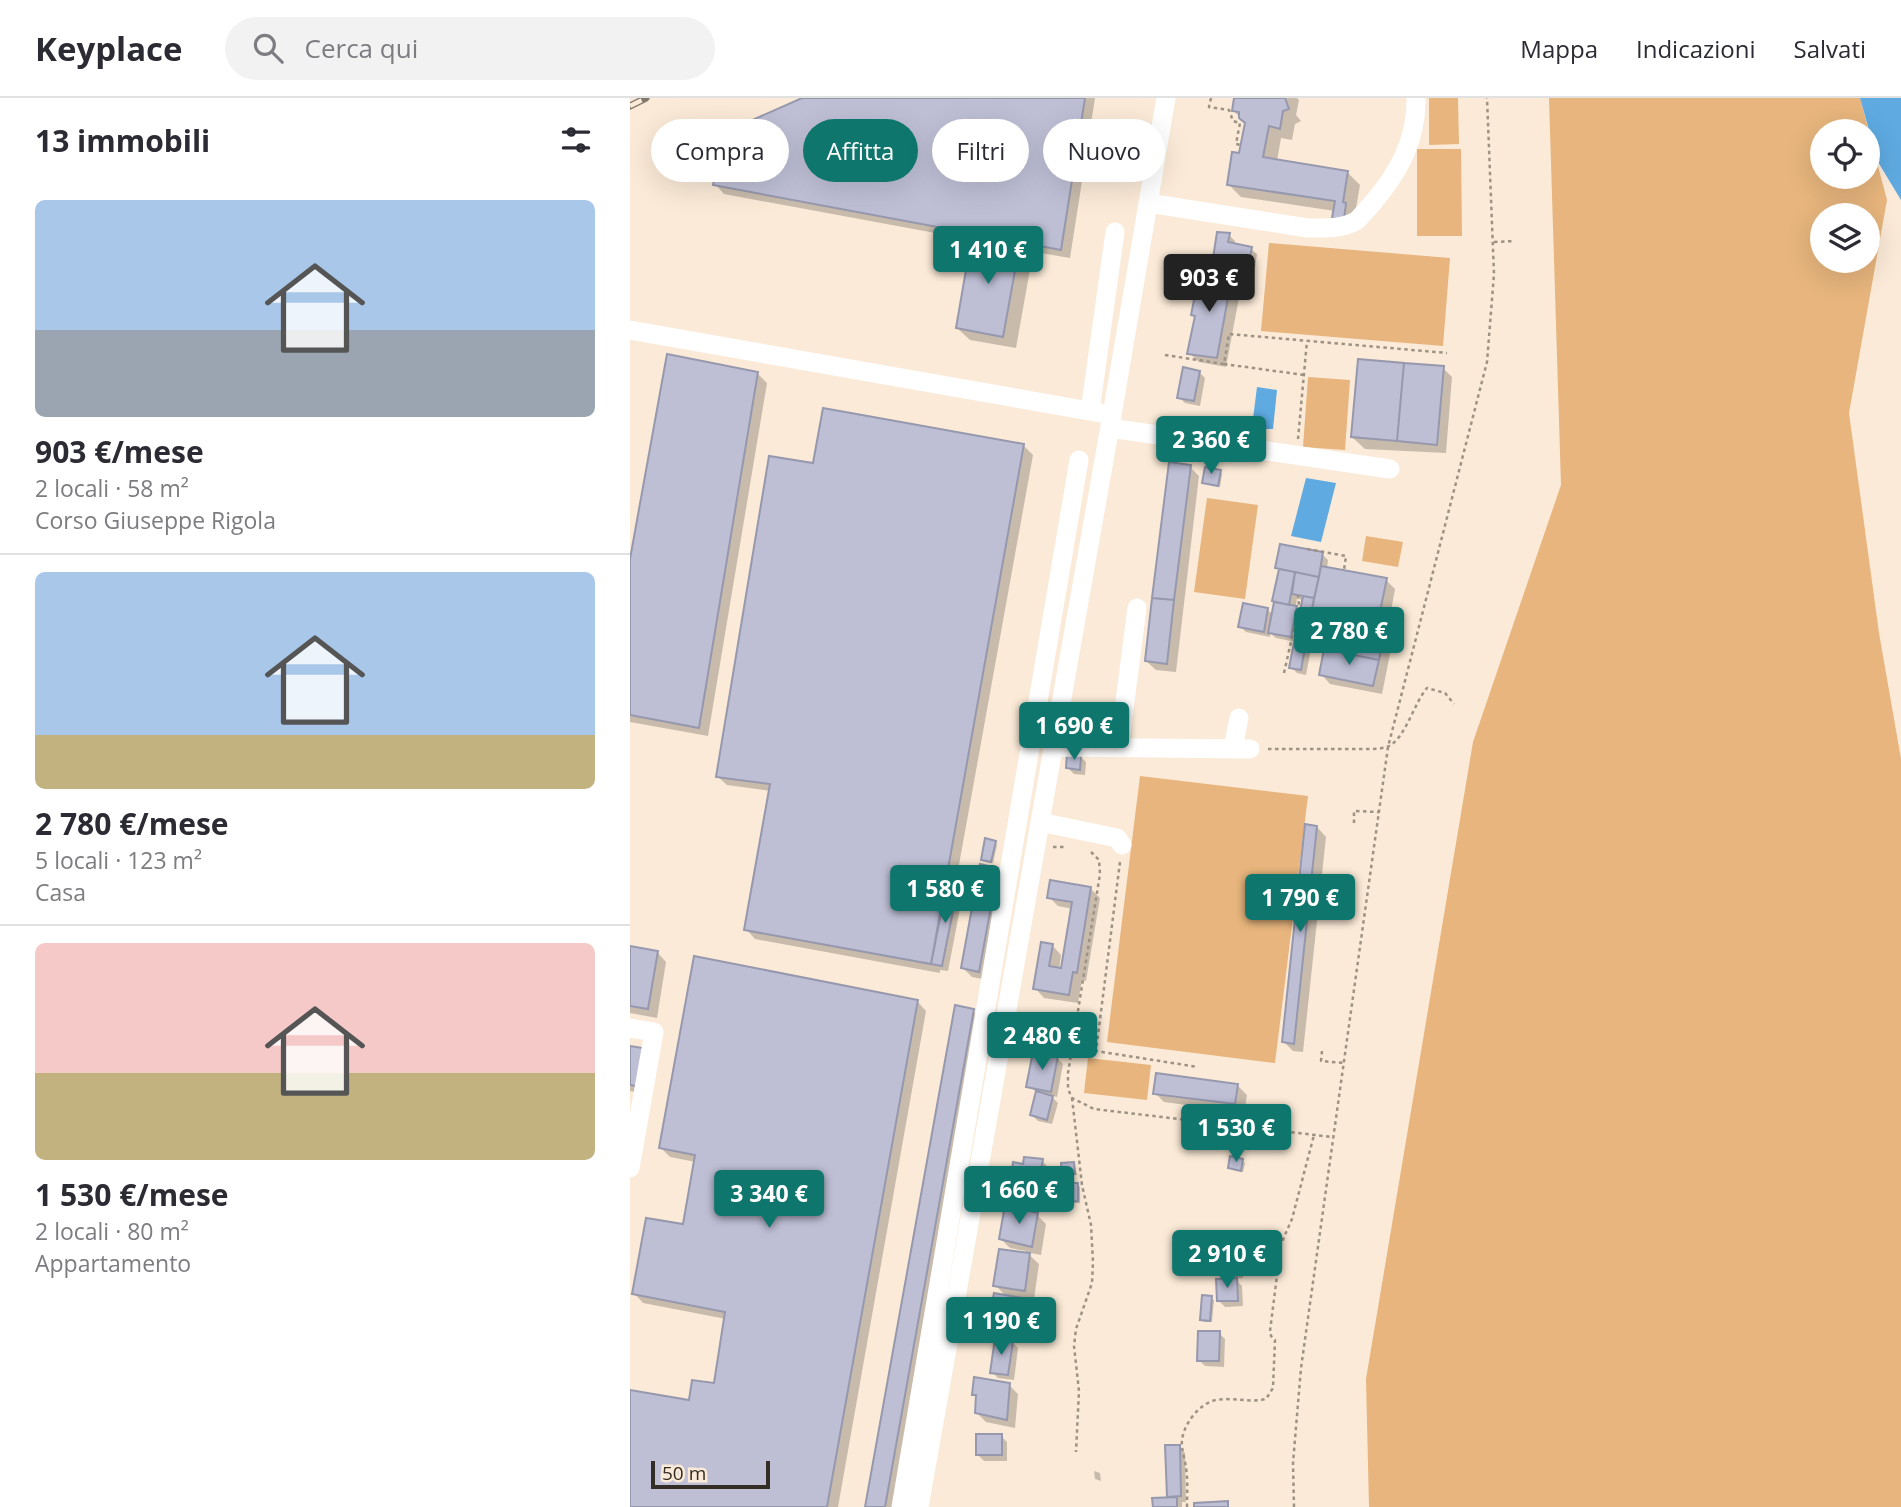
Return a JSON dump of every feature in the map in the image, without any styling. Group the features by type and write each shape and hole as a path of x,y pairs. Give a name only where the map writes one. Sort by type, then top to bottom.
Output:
{"street":[{"path":"901,1507 916,1456 1036,849 1166,98"},
{"path":"1148,202 1308,228 1335,228 1357,220 1383,190 1406,154 1414,131 1416,98"},
{"path":"1090,411 1115,232"},
{"path":"631,335 1090,411 1111,421 1390,469"},
{"path":"919,1507 916,1456 1079,460"},
{"path":"1119,748 1137,608"},
{"path":"1054,747 1242,749 1239,718"},
{"path":"1040,822 1117,838 1122,845"},
{"path":"630,1028 654,1032 630,1168"}],"path":[{"path":"1211,98 1209,107 1230,110 1233,121 1240,123 1236,144 1241,145"},
{"path":"1294,1507 1293,1463 1301,1368 1388,747 1487,362 1493,306 1493,242 1486,98"},
{"path":"1493,242 1515,241"},
{"path":"1224,364 1229,334 1447,353"},
{"path":"1297,455 1307,341"},
{"path":"1165,355 1304,376"},
{"path":"1307,549 1346,556 1343,570"},
{"path":"1284,673 1299,606 1298,595"},
{"path":"1242,749 1372,750 1388,747 1399,738 1427,688 1445,693 1454,704"},
{"path":"1354,823 1354,811 1379,811"},
{"path":"1122,845 1096,1051 1198,1066"},
{"path":"1036,849 1067,847"},
{"path":"1076,1452 1079,1391 1074,1346 1076,1329 1092,1283 1093,1262 1091,1225 1082,1185 1068,1073 1100,874 1099,860 1093,852 1080,848"},
{"path":"1322,1051 1321,1061 1343,1063"},
{"path":"1072,1098 1079,1104 1094,1108 1333,1137"},
{"path":"1187,1507 1182,1440 1190,1419 1204,1404 1220,1399 1247,1402 1266,1399 1273,1388 1275,1340 1270,1331 1281,1244 1293,1219 1314,1135"}],"shaded area":[{"path":"1429,98 1458,98 1459,144 1429,145"},
{"path":"1549,98 1860,98 1866,119 1810,119 1810,189 1880,189 1880,174 1887,200 1880,239 1880,203 1810,203 1810,273 1874,273 1849,413 1879,633 1901,759 1901,1507 1369,1507 1366,1379 1473,742 1561,485"},
{"path":"1417,149 1461,149 1462,236 1417,236"},
{"path":"1269,243 1450,258 1443,346 1261,331"},
{"path":"1308,377 1350,380 1345,450 1303,447"},
{"path":"1207,498 1258,505 1245,599 1194,592"},
{"path":"1366,536 1403,542 1398,567 1362,561"},
{"path":"1140,776 1308,796 1275,1063 1107,1042"},
{"path":"1088,1058 1151,1065 1147,1100 1084,1093"}],"water":[{"path":"1860,98 1901,98 1901,200 1880,165 1880,119 1866,119"},
{"path":"1257,387 1277,390 1273,429 1264,429 1263,437 1251,435"},
{"path":"1306,478 1336,483 1321,542 1291,536"}],"building":[{"path":"802,98 1085,98 1082,119 1043,119 1043,182 1072,182 1061,250 713,185 714,182 789,182 789,119 755,119"},
{"path":"1234,98 1285,98 1289,109 1283,111 1280,129 1269,126 1263,157 1348,171 1343,202 1346,203 1344,220 1332,218 1335,201 1227,185 1232,152 1239,153 1245,123 1239,118 1239,112 1232,111"},
{"path":"1217,232 1230,233 1228,242 1252,247 1249,262 1241,265 1236,275 1211,271"},
{"path":"972,235 1020,243 1003,337 956,328"},
{"path":"1200,270 1232,276 1217,358 1187,354"},
{"path":"667,354 758,372 699,728 630,715 630,559"},
{"path":"1358,359 1404,363 1397,441 1351,437"},
{"path":"1404,363 1444,366 1437,445 1397,441"},
{"path":"1183,367 1200,371 1194,401 1177,398"},
{"path":"823,408 1024,444 931,964 744,930 770,784 716,777 769,456 813,463"},
{"path":"1169,462 1191,465 1174,600 1152,598"},
{"path":"1205,467 1221,470 1218,486 1202,483"},
{"path":"1280,544 1323,552 1319,577 1275,568"},
{"path":"1321,566 1387,578 1377,626 1311,614"},
{"path":"1279,569 1295,572 1289,605 1272,601"},
{"path":"1295,572 1319,577 1314,598 1292,594"},
{"path":"1303,596 1314,598 1301,670 1289,668"},
{"path":"1152,598 1174,600 1167,664 1145,661"},
{"path":"1274,602 1297,606 1291,637 1268,633"},
{"path":"1243,603 1268,608 1264,632 1238,627"},
{"path":"1330,618 1385,628 1379,660 1324,649"},
{"path":"1324,649 1379,660 1373,686 1319,675"},
{"path":"1067,754 1081,755 1080,770 1066,768"},
{"path":"1305,824 1317,826 1294,1044 1282,1042"},
{"path":"985,838 996,841 991,862 981,860"},
{"path":"980,864 998,868 979,972 961,968"},
{"path":"1050,880 1091,887 1077,973 1073,972 1069,995 1033,989 1041,942 1053,944 1049,966 1061,968 1072,902 1047,898"},
{"path":"947,883 958,886 942,966 931,964"},
{"path":"630,946 658,951 648,1009 630,1006"},
{"path":"694,956 918,1000 827,1507 630,1507 630,1390 689,1400 692,1380 714,1383 725,1312 632,1294 646,1218 683,1224 695,1155 659,1148"},
{"path":"955,1005 974,1009 885,1507 865,1507"},
{"path":"630,1046 643,1048 637,1086 630,1085"},
{"path":"1033,1052 1058,1056 1051,1092 1026,1087"},
{"path":"1156,1073 1238,1084 1235,1104 1153,1094"},
{"path":"1036,1091 1053,1096 1047,1120 1030,1115"},
{"path":"1230,1156 1243,1159 1241,1171 1228,1168"},
{"path":"1024,1157 1043,1159 1037,1194 1009,1189 1013,1162 1023,1164"},
{"path":"1074,1162 1075,1174 1062,1174 1061,1163"},
{"path":"1063,1183 1078,1183 1078,1201 1063,1202"},
{"path":"1005,1205 1038,1213 1032,1247 999,1239"},
{"path":"999,1249 1030,1253 1025,1291 993,1286"},
{"path":"1215,1255 1237,1255 1238,1272 1215,1273"},
{"path":"1237,1278 1238,1301 1217,1301 1216,1279"},
{"path":"994,1293 1028,1299 1023,1324 1013,1323 1014,1312 991,1308"},
{"path":"1202,1295 1212,1296 1210,1321 1200,1320"},
{"path":"1198,1331 1220,1331 1219,1361 1197,1361"},
{"path":"995,1338 1013,1341 1008,1375 990,1373"},
{"path":"974,1377 1010,1383 1007,1420 975,1413 976,1395 972,1395"},
{"path":"976,1434 1002,1434 1002,1455 976,1455"},
{"path":"1165,1445 1180,1445 1181,1496 1167,1497"},
{"path":"1177,1497 1177,1507 1153,1507 1152,1498"},
{"path":"1228,1501 1228,1507 1194,1507 1194,1503"}],"railway":[{"path":"630,106 646,98"}]}
